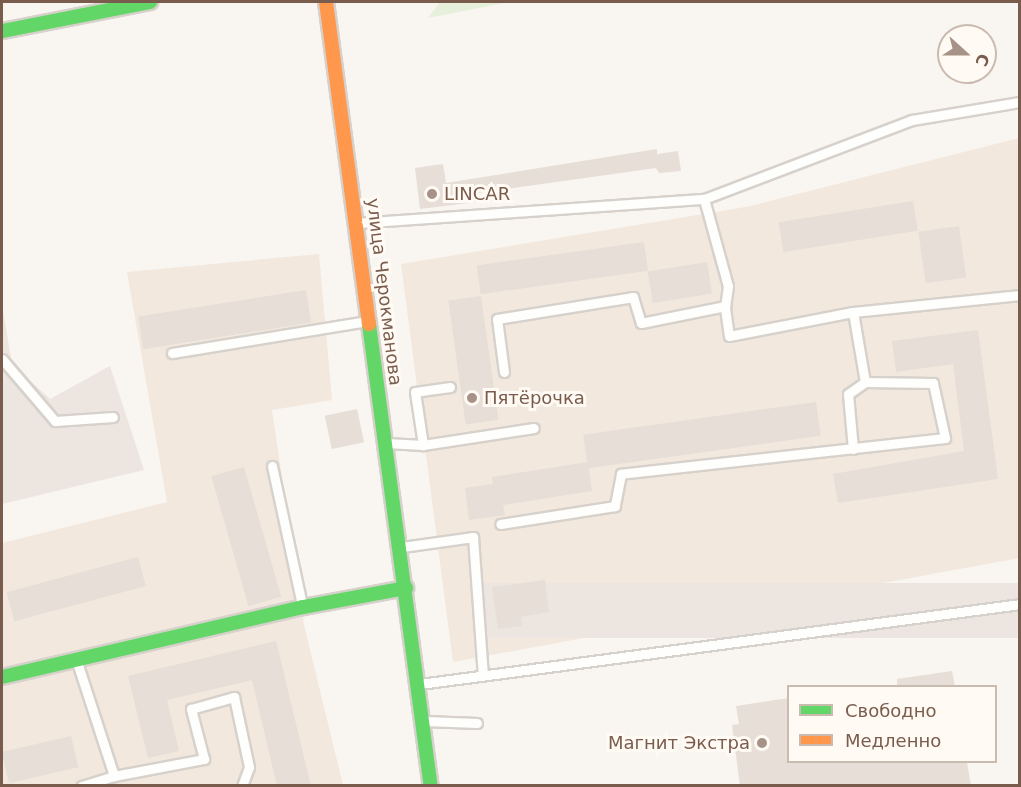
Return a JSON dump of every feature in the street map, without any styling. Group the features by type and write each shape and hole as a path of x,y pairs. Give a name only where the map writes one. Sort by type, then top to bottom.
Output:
{"main road":[{"path":"2,31 150,2"},
{"name":"улица Черокманова","path":"326,2 431,786"},
{"path":"2,677 303,607 405,588"}],"lane":[{"path":"357,223 704,200 912,120 1020,102"},
{"path":"704,200 728,286 725,306 729,336 853,312 1020,295"},
{"path":"504,372 497,319 633,297 641,322 725,306"},
{"path":"853,312 865,382"},
{"path":"172,353 367,321"},
{"path":"2,359 55,421 113,417"},
{"path":"500,524 615,506 621,474 945,438 933,383 865,382 848,394 853,448"},
{"path":"423,445 415,392 450,387"},
{"path":"386,442 423,445 534,428"},
{"path":"272,466 303,607"},
{"path":"400,547 473,537 483,675"},
{"path":"417,684 1020,604"},
{"path":"76,660 114,776"},
{"path":"81,786 114,776 204,759 191,709 234,698 249,767 242,786"},
{"path":"422,721 477,723"}],"shaded area":[{"path":"1019,138 1019,558 453,662 401,264 746,207"},
{"path":"319,254 332,400 272,410 304,625 343,785 2,785 2,543 167,502 127,272"},
{"path":"2,305 12,364 50,399 110,366 144,470 2,504"},
{"path":"480,583 1019,583 1019,638 480,638"}],"green space":[{"path":"440,2 510,2 428,18"}],"building":[{"path":"657,149 657,154 678,151 681,171 659,173 656,168 477,193 477,202 420,209 415,168 443,164 446,183"},
{"path":"913,201 918,231 783,252 779,222"},
{"path":"959,226 966,277 926,283 918,232"},
{"path":"644,242 648,271 481,294 477,266"},
{"path":"707,262 712,294 653,303 648,271"},
{"path":"306,290 311,323 143,349 138,317"},
{"path":"481,296 498,420 466,424 448,301"},
{"path":"978,330 998,479 838,503 833,474 964,451 953,364 896,372 892,341"},
{"path":"816,402 821,436 588,468 583,435"},
{"path":"357,409 364,442 332,449 325,416"},
{"path":"588,462 592,491 503,505 505,515 469,520 465,488 493,484 492,477"},
{"path":"244,467 281,597 249,606 211,476"},
{"path":"138,557 146,586 14,621 7,592"},
{"path":"545,580 549,612 521,617 522,626 498,629 492,587"},
{"path":"276,641 311,786 277,786 252,680 167,700 179,751 148,758 128,676"},
{"path":"952,671 955,685 897,685 897,679"},
{"name":"Магнит Экстра","path":"787,698 787,763 967,763 971,786 740,786 732,725 739,724 736,706"},
{"path":"71,736 78,767 9,783 2,752"}],"traffic: fast":[{"path":"2,31 150,2"},
{"path":"369,324 431,786"},
{"path":"2,677 303,607 406,588"}],"traffic: slow":[{"path":"326,2 369,324"}],"place":[{"name":"LINCAR","path":"432,194"},
{"name":"Пятёрочка","path":"472,398"},
{"name":"Магнит Экстра","path":"762,743"}]}
